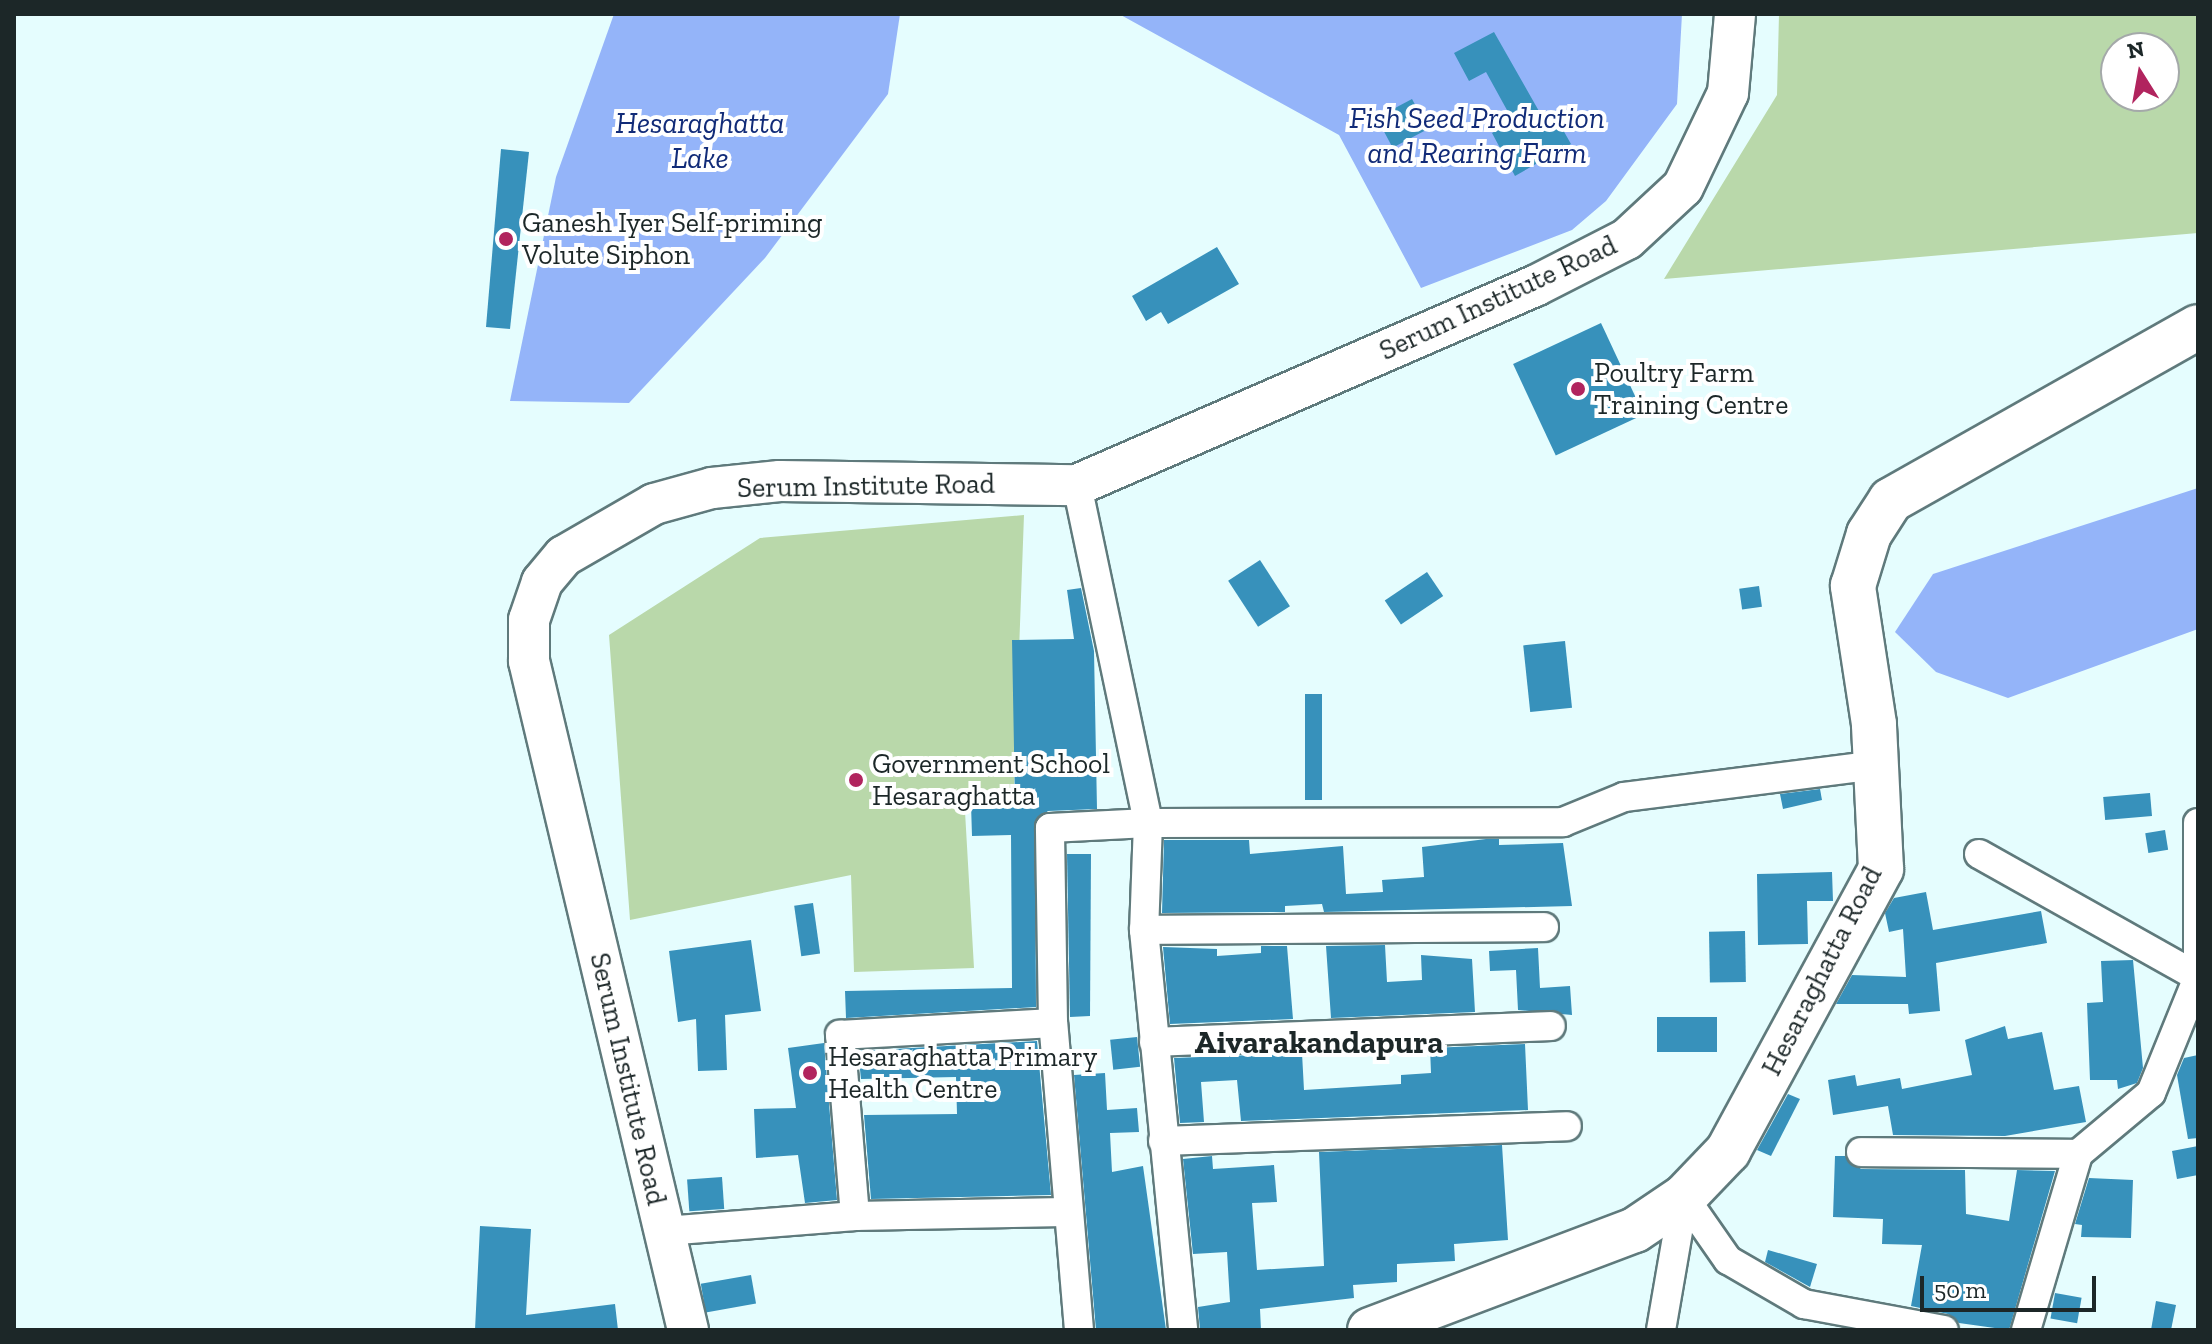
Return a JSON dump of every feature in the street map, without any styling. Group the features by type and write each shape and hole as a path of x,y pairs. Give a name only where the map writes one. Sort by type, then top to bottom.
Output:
{"main road":[{"name":"Serum Institute Road","path":"688,1330 529,661 529,620 542,582 564,556 654,504 712,488 780,481 1077,485 1535,286 1627,239 1683,187 1711,137 1728,93 1735,14"},
{"name":"Hesaraghatta Road","path":"1370,1330 1635,1230 1684,1197 1728,1151 1881,869 1876,765 1853,586 1869,534 1891,500 2198,327"}],"street":[{"path":"1077,485 1148,823 1144,930 1183,1330"},
{"path":"1079,1330 1065,1212 1053,1023 1050,828 1148,823 1563,822 1624,797 1876,765"},
{"path":"2198,823 2198,961"},
{"path":"1979,854 2198,977 2151,1093 2078,1154 2026,1330"},
{"path":"1144,930 1544,927"},
{"path":"855,1216 840,1035 1053,1023"},
{"path":"1154,1042 1551,1026"},
{"path":"1163,1141 1567,1126"},
{"path":"1861,1152 2078,1154"},
{"path":"1661,1330 1684,1197"},
{"path":"1684,1197 1728,1260 1804,1304 1944,1330"},
{"path":"665,1231 855,1216 1065,1212"}],"green space":[{"path":"1779,14 2198,14 2198,233 1664,279 1777,95"},
{"name":"Government School Hesaraghatta","path":"1024,515 1014,788 964,794 974,968 854,972 851,875 630,920 609,635 760,538"}],"water":[{"name":"Hesaraghatta Lake","path":"614,14 900,14 888,94 765,258 629,403 510,401 556,177"},
{"name":"Fish Seed Production and Rearing Farm","path":"1119,14 1682,14 1677,104 1606,201 1572,230 1421,288 1339,135"},
{"path":"2198,488 2198,629 2008,698 1936,672 1895,632 1933,574"}],"building":[{"path":"1494,32 1544,120 1554,114 1571,144 1515,176 1492,133 1513,121 1486,72 1469,81 1454,53"},
{"path":"1412,99 1428,129 1393,148 1377,118"},
{"name":"Ganesh Iyer Self-priming Volute Siphon","path":"501,149 529,152 510,329 486,327"},
{"path":"1217,247 1239,284 1168,324 1161,312 1146,321 1132,296"},
{"name":"Poultry Farm Training Centre","path":"1601,323 1644,415 1556,456 1513,364"},
{"path":"1260,560 1290,606 1258,627 1228,581"},
{"path":"1427,572 1443,596 1401,625 1385,601"},
{"path":"1759,586 1762,607 1742,610 1739,589"},
{"path":"1081,588 1094,651 1097,809 1048,811 1035,821 1036,1007 846,1018 845,991 1012,988 1011,835 972,836 971,804 1015,803 1012,640 1074,639 1067,590"},
{"path":"1565,641 1572,708 1530,712 1523,645"},
{"path":"1305,694 1322,694 1322,800 1305,800"},
{"path":"1820,789 1822,800 1783,809 1780,794"},
{"path":"2150,793 2152,816 2105,820 2103,797"},
{"path":"2165,830 2168,850 2148,853 2145,833"},
{"path":"1499,839 1499,845 1563,843 1572,906 1324,912 1322,904 1285,906 1285,912 1162,913 1164,840 1249,840 1250,854 1343,846 1346,894 1383,892 1382,880 1424,877 1422,847"},
{"path":"1067,854 1091,854 1090,1016 1070,1017"},
{"path":"1832,872 1833,901 1807,901 1808,944 1758,945 1757,874"},
{"path":"1926,892 1933,930 2041,911 2047,943 1936,963 1940,1011 1909,1014 1908,1004 1836,1004 1852,975 1906,977 1903,929 1889,932 1885,913 1894,898"},
{"path":"813,903 820,954 801,956 794,906"},
{"path":"1745,931 1746,982 1710,983 1709,932"},
{"path":"751,940 761,1011 725,1015 727,1070 698,1071 696,1019 678,1022 669,951"},
{"path":"1385,945 1387,982 1422,980 1421,955 1472,959 1475,1012 1331,1018 1326,946"},
{"path":"1261,946 1287,946 1293,1019 1170,1024 1163,947 1217,949 1217,956 1261,953"},
{"path":"1538,948 1540,988 1570,986 1572,1015 1518,1010 1516,970 1490,971 1489,951"},
{"path":"2133,960 2143,1068 2137,1083 2118,1089 2117,1080 2090,1080 2087,1003 2103,1002 2101,961"},
{"path":"1657,1017 1717,1017 1717,1052 1657,1052"},
{"path":"2005,1026 2008,1039 2042,1032 2054,1090 2079,1086 2086,1122 2005,1136 1893,1135 1888,1106 1833,1115 1828,1080 1855,1075 1857,1086 1900,1078 1902,1089 1972,1075 1965,1040"},
{"path":"1137,1037 1140,1067 1113,1070 1110,1040"},
{"path":"1037,1041 1051,1195 871,1199 864,1115 957,1114 956,1077 861,1079 858,1051"},
{"path":"824,1043 837,1200 805,1203 798,1155 756,1158 754,1109 796,1108 788,1048"},
{"path":"1525,1044 1528,1110 1241,1121 1237,1080 1201,1082 1204,1122 1180,1123 1174,1058 1302,1053 1304,1090 1401,1084 1401,1075 1431,1073 1430,1048"},
{"path":"2198,1055 2198,1138 2188,1139 2177,1075 2184,1058"},
{"path":"1105,1073 1107,1110 1137,1108 1139,1132 1110,1133 1112,1172 1143,1166 1166,1330 1096,1330 1074,1075"},
{"path":"1788,1094 1800,1099 1771,1156 1757,1150"},
{"path":"1502,1145 1508,1240 1454,1244 1455,1261 1397,1264 1397,1282 1353,1285 1354,1298 1260,1309 1261,1330 1200,1330 1198,1307 1230,1302 1227,1252 1193,1254 1183,1159 1212,1156 1213,1169 1274,1165 1277,1202 1252,1203 1257,1270 1324,1266 1319,1152"},
{"path":"2198,1146 2198,1175 2177,1179 2172,1151"},
{"path":"1835,1156 1845,1156 1861,1169 1965,1170 1966,1214 2009,1221 2017,1170 2055,1171 2009,1330 1959,1323 1948,1314 1911,1306 1922,1245 1882,1244 1883,1219 1833,1217"},
{"path":"722,1177 724,1209 689,1211 687,1179"},
{"path":"2089,1178 2133,1180 2131,1238 2081,1237 2082,1225 2075,1224"},
{"path":"480,1226 531,1229 526,1315 615,1304 618,1330 475,1330"},
{"path":"1768,1250 1817,1264 1810,1287 1765,1262"},
{"path":"751,1275 756,1304 706,1312 701,1284"},
{"path":"2055,1293 2082,1298 2077,1323 2050,1319"},
{"path":"2156,1301 2176,1305 2171,1330 2151,1330"}],"place":[{"name":"Ganesh Iyer Self-priming Volute Siphon","path":"506,239"},
{"name":"Poultry Farm Training Centre","path":"1578,389"},
{"name":"Government School Hesaraghatta","path":"856,780"},
{"name":"Hesaraghatta Primary Health Centre","path":"810,1073"}],"district":[{"name":"Aivarakandapura","path":"1319,1042"}]}
